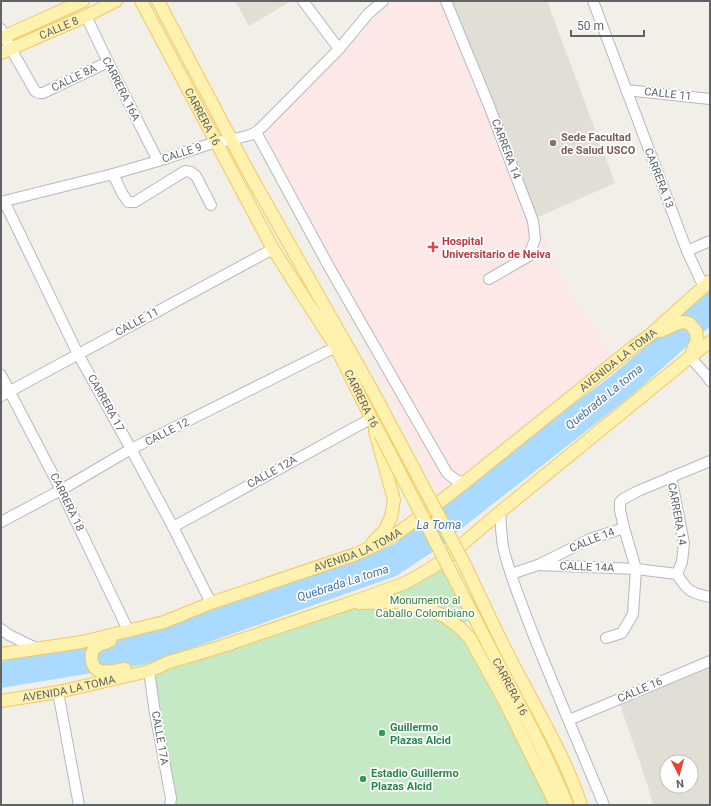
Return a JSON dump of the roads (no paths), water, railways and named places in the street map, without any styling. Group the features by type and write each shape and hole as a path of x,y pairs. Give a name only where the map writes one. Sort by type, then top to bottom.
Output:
{"main road":[{"name":"CALLE 8","path":"2,34 83,1"},
{"name":"CALLE 8","path":"6,51 86,16 116,1"},
{"name":"CARRERA 16","path":"141,1 273,249 336,347 544,752 558,782 566,805"},
{"name":"CARRERA 16","path":"158,1 252,180 372,390 465,565 501,641 556,746 581,805"},
{"name":"AVENIDA LA TOMA","path":"1,654 82,642 129,632 164,622 211,603 356,554 378,544 399,532 464,483 650,335 707,284"},
{"path":"650,335 681,322 689,323 696,331 696,340 690,357"},
{"name":"AVENIDA LA TOMA","path":"1,701 58,692 149,670 169,662 217,648 350,603 405,583 430,569 451,554 500,512 710,342"},
{"path":"356,554 375,540 385,530 391,517 394,500 372,419"},
{"path":"350,603 396,602 413,605 428,609 444,616 459,627 470,638 482,658 556,805"},
{"path":"164,622 99,645 94,649 92,659 94,668 102,672 169,662"}],"street":[{"path":"303,1 338,49"},
{"name":"CALLE 9","path":"3,202 113,174 216,142 231,140 256,132 338,49 368,14 382,1"},
{"name":"CARRERA 14","path":"446,1 488,103 533,221 535,240 529,256 489,279"},
{"name":"CARRERA 13","path":"593,1 686,251 707,284"},
{"name":"CARRERA 16A","path":"86,16 158,161"},
{"path":"2,34 6,51"},
{"name":"CALLE 8A","path":"6,51 35,91 39,93 43,93 108,62"},
{"name":"CALLE 11","path":"626,90 710,99"},
{"path":"256,132 328,265 447,473 456,480 464,483"},
{"path":"113,174 128,202 135,202 185,171 191,172 196,176 211,205"},
{"name":"CARRERA 17","path":"3,202 78,354 173,527 211,603"},
{"path":"686,251 710,241"},
{"name":"CALLE 11","path":"5,393 273,249"},
{"name":"CALLE 12","path":"1,522 61,490 131,449 336,347"},
{"path":"690,357 710,381"},
{"name":"CARRERA 18","path":"1,375 5,393 61,490 129,632"},
{"name":"CALLE 12A","path":"173,527 372,419"},
{"name":"CALLE 14","path":"511,574 538,565 590,539 624,528 620,510 620,502 623,499 670,477 710,461"},
{"name":"CARRERA 14","path":"670,477 684,543 682,562 677,574"},
{"path":"500,512 500,527 504,551 511,574 553,684 604,805"},
{"path":"606,638 622,632 633,614 636,568 624,528"},
{"name":"CALLE 14A","path":"538,565 636,568 677,574"},
{"path":"677,574 685,586 696,594 710,598"},
{"path":"1,629 9,635 38,649"},
{"name":"CALLE 16","path":"569,720 710,661"},
{"name":"CALLE 17A","path":"149,670 155,713 171,798 170,805"},
{"path":"58,692 79,805"}],"water":[{"name":"La Toma","path":"710,291 710,327 631,396 457,532 446,543 396,576 147,664 1,688 1,657 127,636 212,610 375,553 396,543 428,511 610,377 700,298"}],"place":[{"name":"Sede Facultad de Salud USCO","path":"553,143"},
{"name":"Hospital Universitario de Neiva","path":"433,247"},
{"name":"Guillermo Plazas Alcid","path":"382,733"},
{"name":"Estadio Guillermo Plazas Alcid","path":"363,779"}],"water label":[{"name":"Quebrada La toma","path":"604,397"},
{"name":"Quebrada La toma","path":"343,583"}],"park label":[{"name":"Monumento al Caballo Colombiano","path":"425,606"}]}
